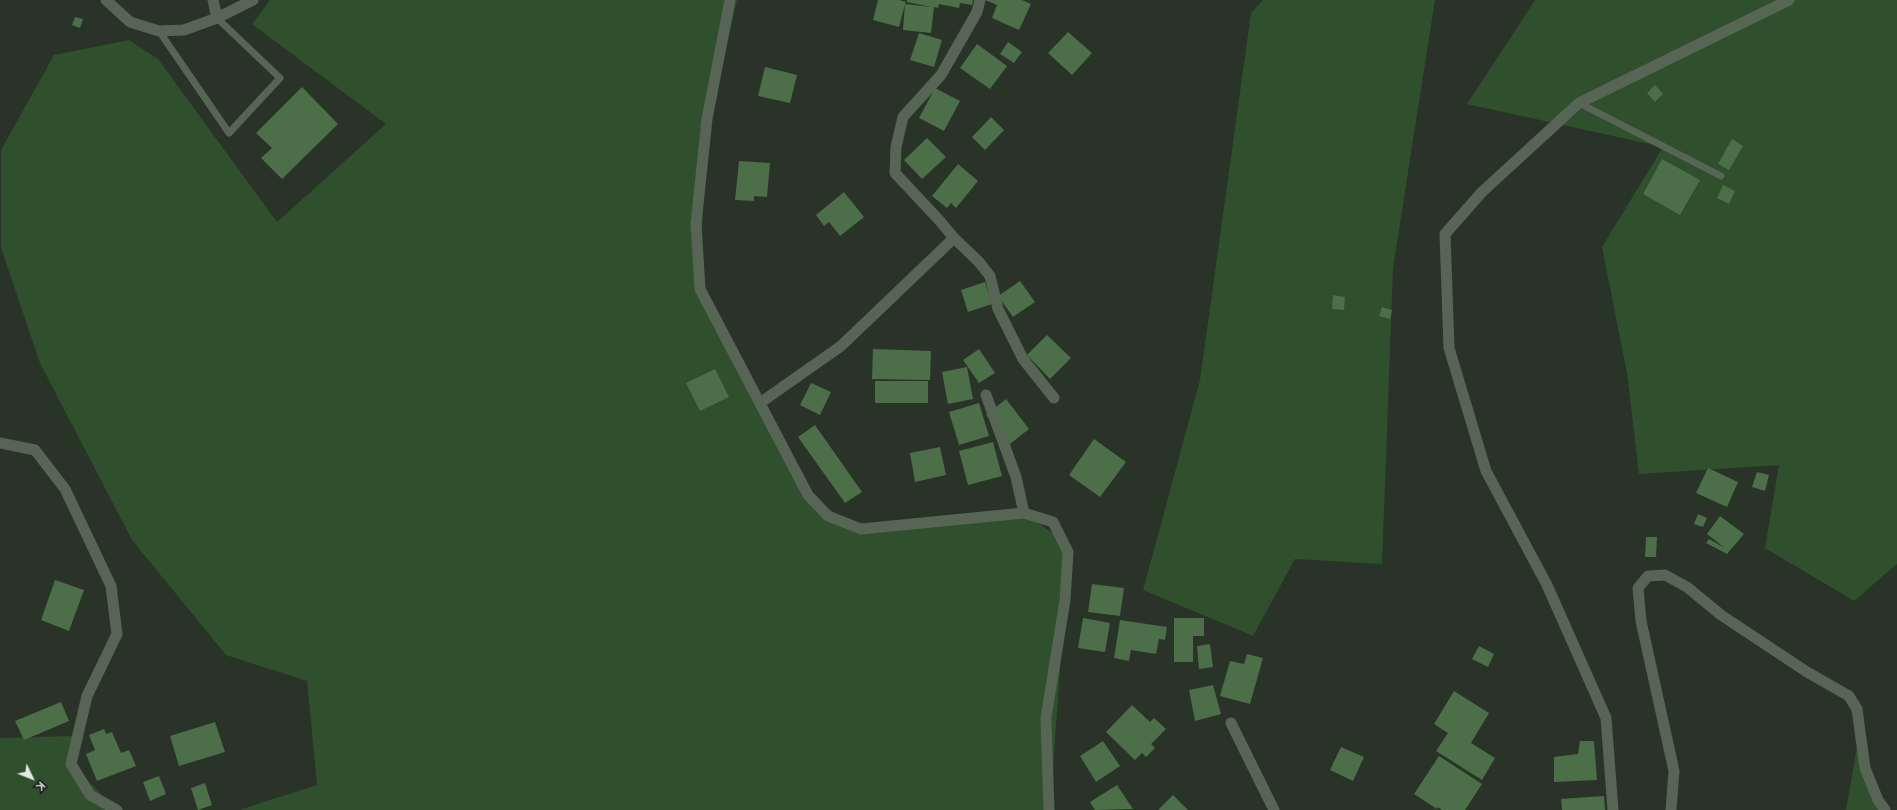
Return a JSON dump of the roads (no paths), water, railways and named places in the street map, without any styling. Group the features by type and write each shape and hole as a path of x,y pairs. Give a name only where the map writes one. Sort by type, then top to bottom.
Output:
{"street":[{"path":"106,0 130,22 159,31 184,30 217,18 253,0"},
{"path":"213,0 217,18"},
{"path":"730,0 707,119 696,224 700,289 808,496 828,516 861,529 1024,514 1053,522 1068,552 1065,600 1046,718 1049,810"},
{"path":"980,0 977,12 941,75 902,117 896,147 895,173 954,238 979,262 990,276 998,309 1024,359 1054,398"},
{"path":"1613,810 1606,718 1547,584 1486,471 1449,348 1445,234 1482,192 1579,103 1789,0"},
{"path":"760,403 841,346 954,238"},
{"path":"986,395 1016,477 1024,514"},
{"path":"0,443 35,450 65,489 111,586 117,634 87,696 71,764 90,795 117,810"},
{"path":"1671,810 1674,772 1641,621 1638,588 1648,576 1666,575 1686,587 1721,615 1807,672 1849,696 1857,709 1865,768 1878,800 1885,810"},
{"path":"1231,723 1274,810"}],"lane":[{"path":"159,31 229,133 280,78 217,18"},
{"path":"1579,103 1721,176"}]}
